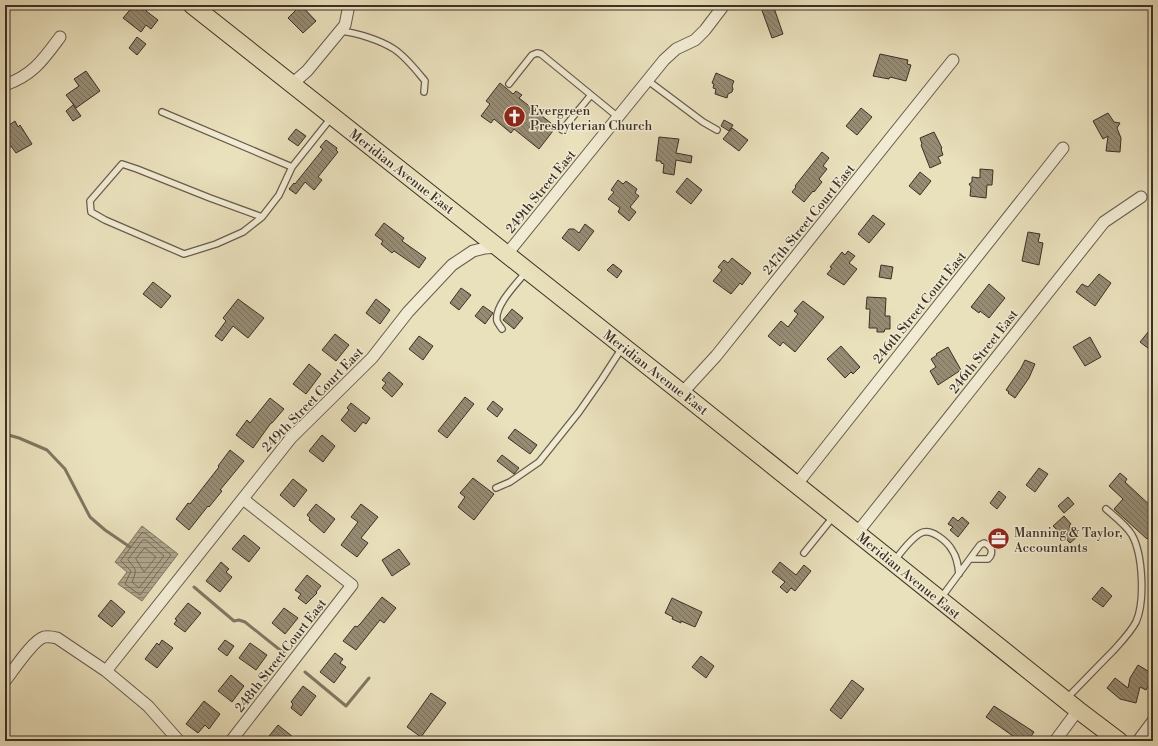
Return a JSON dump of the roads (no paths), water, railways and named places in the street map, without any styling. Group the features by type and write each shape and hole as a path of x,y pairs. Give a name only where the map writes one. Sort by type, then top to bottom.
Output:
{"main road":[{"name":"Meridian Avenue East","path":"192,5 1119,741"}],"street":[{"path":"292,84 308,71 345,25 349,5"},
{"name":"249th Street East","path":"503,251 618,117 664,60 676,49 695,40 705,30 724,5"},
{"path":"5,85 18,80 29,73 42,61 60,37"},
{"name":"247th Street Court East","path":"682,393 720,350 953,60"},
{"name":"246th Street Court East","path":"796,484 1063,148"},
{"name":"246th Street East","path":"857,533 1104,222 1141,197"},
{"name":"249th Street Court East","path":"106,671 291,438 372,358 408,312 457,262 473,252 485,248 503,251"},
{"name":"248th Street Court East","path":"231,741 352,585 244,498"},
{"path":"5,681 34,645 43,637 57,638 106,671 148,706 180,741"},
{"path":"1055,741 1072,705"},
{"path":"1138,741 1153,721"}],"lane":[{"path":"340,30 357,33 394,50 414,68 425,81 424,92"},
{"path":"509,84 532,55 537,53 541,54 618,117"},
{"path":"647,80 703,122 717,130"},
{"path":"562,130 592,95"},
{"path":"162,112 292,167"},
{"path":"262,217 137,168 122,164 90,201 91,212 105,220 184,254 216,244 243,232 262,217 279,195 292,167 332,116"},
{"path":"502,329 498,322 497,313 507,296 527,270"},
{"path":"496,488 510,482 539,462 579,412 623,346"},
{"path":"1072,705 1122,641 1135,623 1138,614 1142,586 1137,550 1132,536 1122,523 1106,509"},
{"path":"804,553 835,515"},
{"path":"893,562 905,547 921,533 930,531 937,535 952,549 957,561 959,574"},
{"path":"940,600 970,560"}],"water":[{"path":"142,526 178,554 142,601 118,584 127,572 115,562"}],"waterway":[{"path":"5,434 19,438 47,450 65,469 90,517 105,530 130,547"},
{"path":"194,587 234,621 239,620 245,622 285,654"},
{"path":"305,672 346,706 369,678"}],"place":[{"name":"Evergreen Presbyterian Church","path":"514,117"},
{"name":"Manning & Taylor, Accountants","path":"999,539"}]}
